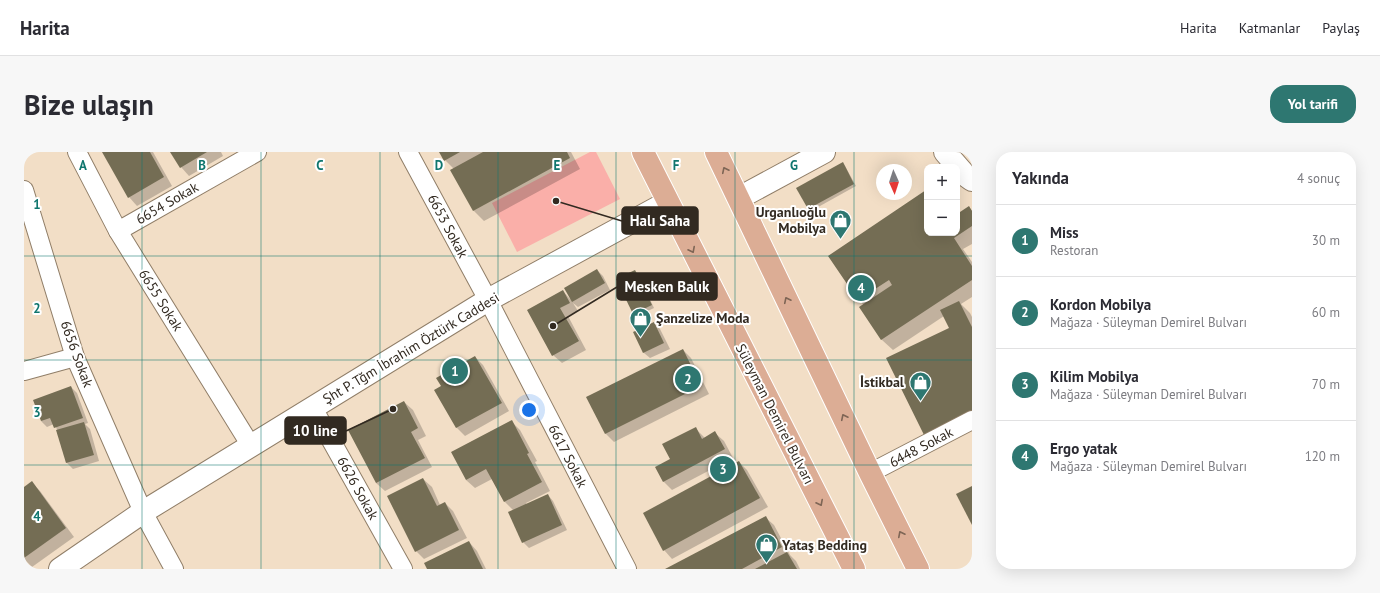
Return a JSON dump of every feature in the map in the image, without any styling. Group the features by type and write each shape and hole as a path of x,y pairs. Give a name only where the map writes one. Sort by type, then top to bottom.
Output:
{"main road":[{"name":"Süleyman Demirel Bulvarı","path":"643,152 854,569"},
{"path":"716,152 870,473 918,569"},
{"path":"738,198 824,152"},
{"path":"945,152 965,175 972,180"},
{"name":"Şht P. Tğm İbrahim Öztürk Caddesi","path":"60,569 144,512 488,300 668,202"}],"street":[{"name":"6655 Sokak","path":"76,152 118,231 252,446"},
{"name":"6654 Sokak","path":"118,231 257,152"},
{"name":"6653 Sokak","path":"408,152 488,300"},
{"name":"6656 Sokak","path":"24,190 75,357 144,512 174,569"},
{"name":"6617 Sokak","path":"488,300 627,569"},
{"path":"24,371 75,357"},
{"name":"6626 Sokak","path":"313,408 403,569"},
{"name":"6448 Sokak","path":"870,473 972,420"}],"shaded area":[{"path":"590,152 596,152 620,199 517,252 492,203"}],"building":[{"path":"102,152 150,152 164,177 128,198"},
{"path":"170,152 207,152 180,168"},
{"path":"439,152 460,152 444,161"},
{"path":"483,152 567,152 570,158 473,211 450,170"},
{"path":"843,162 854,184 808,209 796,188"},
{"path":"924,191 924,236 957,236 954,238 972,266 972,280 881,340 859,307 892,285 889,280 858,300 828,256"},
{"path":"969,206 972,211 972,226 960,234 960,212"},
{"path":"597,269 605,283 572,302 564,288"},
{"path":"635,270 652,305 633,314 616,279"},
{"path":"563,290 570,303 560,308 579,341 552,356 527,310"},
{"path":"959,301 972,327 972,414 925,437 886,358 949,328 940,310"},
{"path":"654,322 664,343 643,353 633,332"},
{"path":"683,349 701,386 605,434 586,397"},
{"path":"475,356 502,403 456,428 434,390 441,386 436,378"},
{"path":"71,386 83,418 54,428 50,418 41,421 33,400"},
{"path":"404,401 418,428 411,432 425,458 376,483 348,430"},
{"path":"512,420 529,453 527,454 542,482 504,502 486,469 466,480 451,452"},
{"path":"84,422 94,455 66,463 56,430"},
{"path":"696,427 702,439 715,431 725,449 663,482 655,467 670,459 662,444"},
{"path":"739,461 760,498 663,551 643,513"},
{"path":"423,478 437,506 445,502 459,530 415,552 387,496"},
{"path":"32,481 66,528 24,558 24,487"},
{"path":"972,486 972,525 956,494"},
{"path":"548,494 562,525 522,543 508,512"},
{"path":"766,516 782,547 742,569 665,569"},
{"path":"469,541 483,569 427,569 424,563"},
{"path":"787,552 797,569 755,569"}],"place":[{"name":"Halı Saha","path":"556,201"},
{"name":"Urganlıoğlu Mobilya","path":"841,240"},
{"name":"Ergo yatak","path":"861,288"},
{"name":"Mesken Balık","path":"553,326"},
{"name":"Şanzelize Moda","path":"641,338"},
{"name":"Miss","path":"455,371"},
{"name":"Kordon Mobilya","path":"688,379"},
{"name":"İstikbal","path":"920,402"},
{"name":"10 line","path":"393,409"},
{"name":"Kilim Mobilya","path":"723,469"},
{"name":"Yataş Bedding","path":"767,564"}]}
